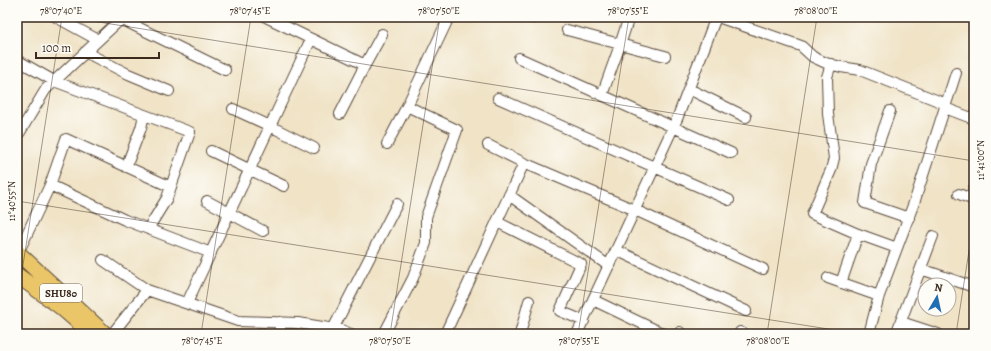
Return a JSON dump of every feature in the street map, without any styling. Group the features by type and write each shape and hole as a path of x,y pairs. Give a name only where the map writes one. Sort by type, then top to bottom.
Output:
{"main road":[{"name":"SHU80","path":"18,253 105,334"},
{"name":"SHU80","path":"17,275 62,308 91,334"}],"street":[{"path":"56,17 98,40"},
{"path":"266,17 365,65"},
{"path":"387,144 407,106 449,17"},
{"path":"602,95 629,17"},
{"path":"577,334 673,127 717,17 801,46 813,57 841,67 860,70 974,119"},
{"path":"17,137 46,89 122,18 225,70"},
{"path":"567,30 665,56"},
{"path":"340,114 382,34"},
{"path":"187,303 311,39"},
{"path":"86,52 126,74 169,91"},
{"path":"519,58 731,154"},
{"path":"17,60 54,81 190,132 167,198 148,229"},
{"path":"831,64 827,77 828,114 834,158 831,170 812,214 858,234 898,248"},
{"path":"869,334 879,296 909,218 956,73"},
{"path":"689,89 746,117"},
{"path":"498,98 728,200"},
{"path":"384,334 413,278 421,257 426,243 426,217 457,130 407,106"},
{"path":"233,109 314,148"},
{"path":"890,111 872,164 865,202 909,218"},
{"path":"126,167 141,128 144,115"},
{"path":"18,253 50,185 66,139 171,187"},
{"path":"488,145 524,163 635,210 763,269"},
{"path":"211,151 284,186"},
{"path":"445,334 524,163"},
{"path":"50,185 124,220 211,253"},
{"path":"959,194 971,199 974,188"},
{"path":"509,195 609,266"},
{"path":"207,201 263,231"},
{"path":"333,329 397,204"},
{"path":"497,222 581,264 560,311 584,321"},
{"path":"841,283 858,234"},
{"path":"896,334 933,236"},
{"path":"616,250 746,311"},
{"path":"103,260 147,290 238,321 298,322 341,330 351,334"},
{"path":"920,269 974,287"},
{"path":"828,278 879,296"},
{"path":"112,334 147,290"},
{"path":"593,300 664,334"},
{"path":"520,334 530,302"},
{"path":"280,322 280,334"},
{"path":"901,322 938,334"}]}
